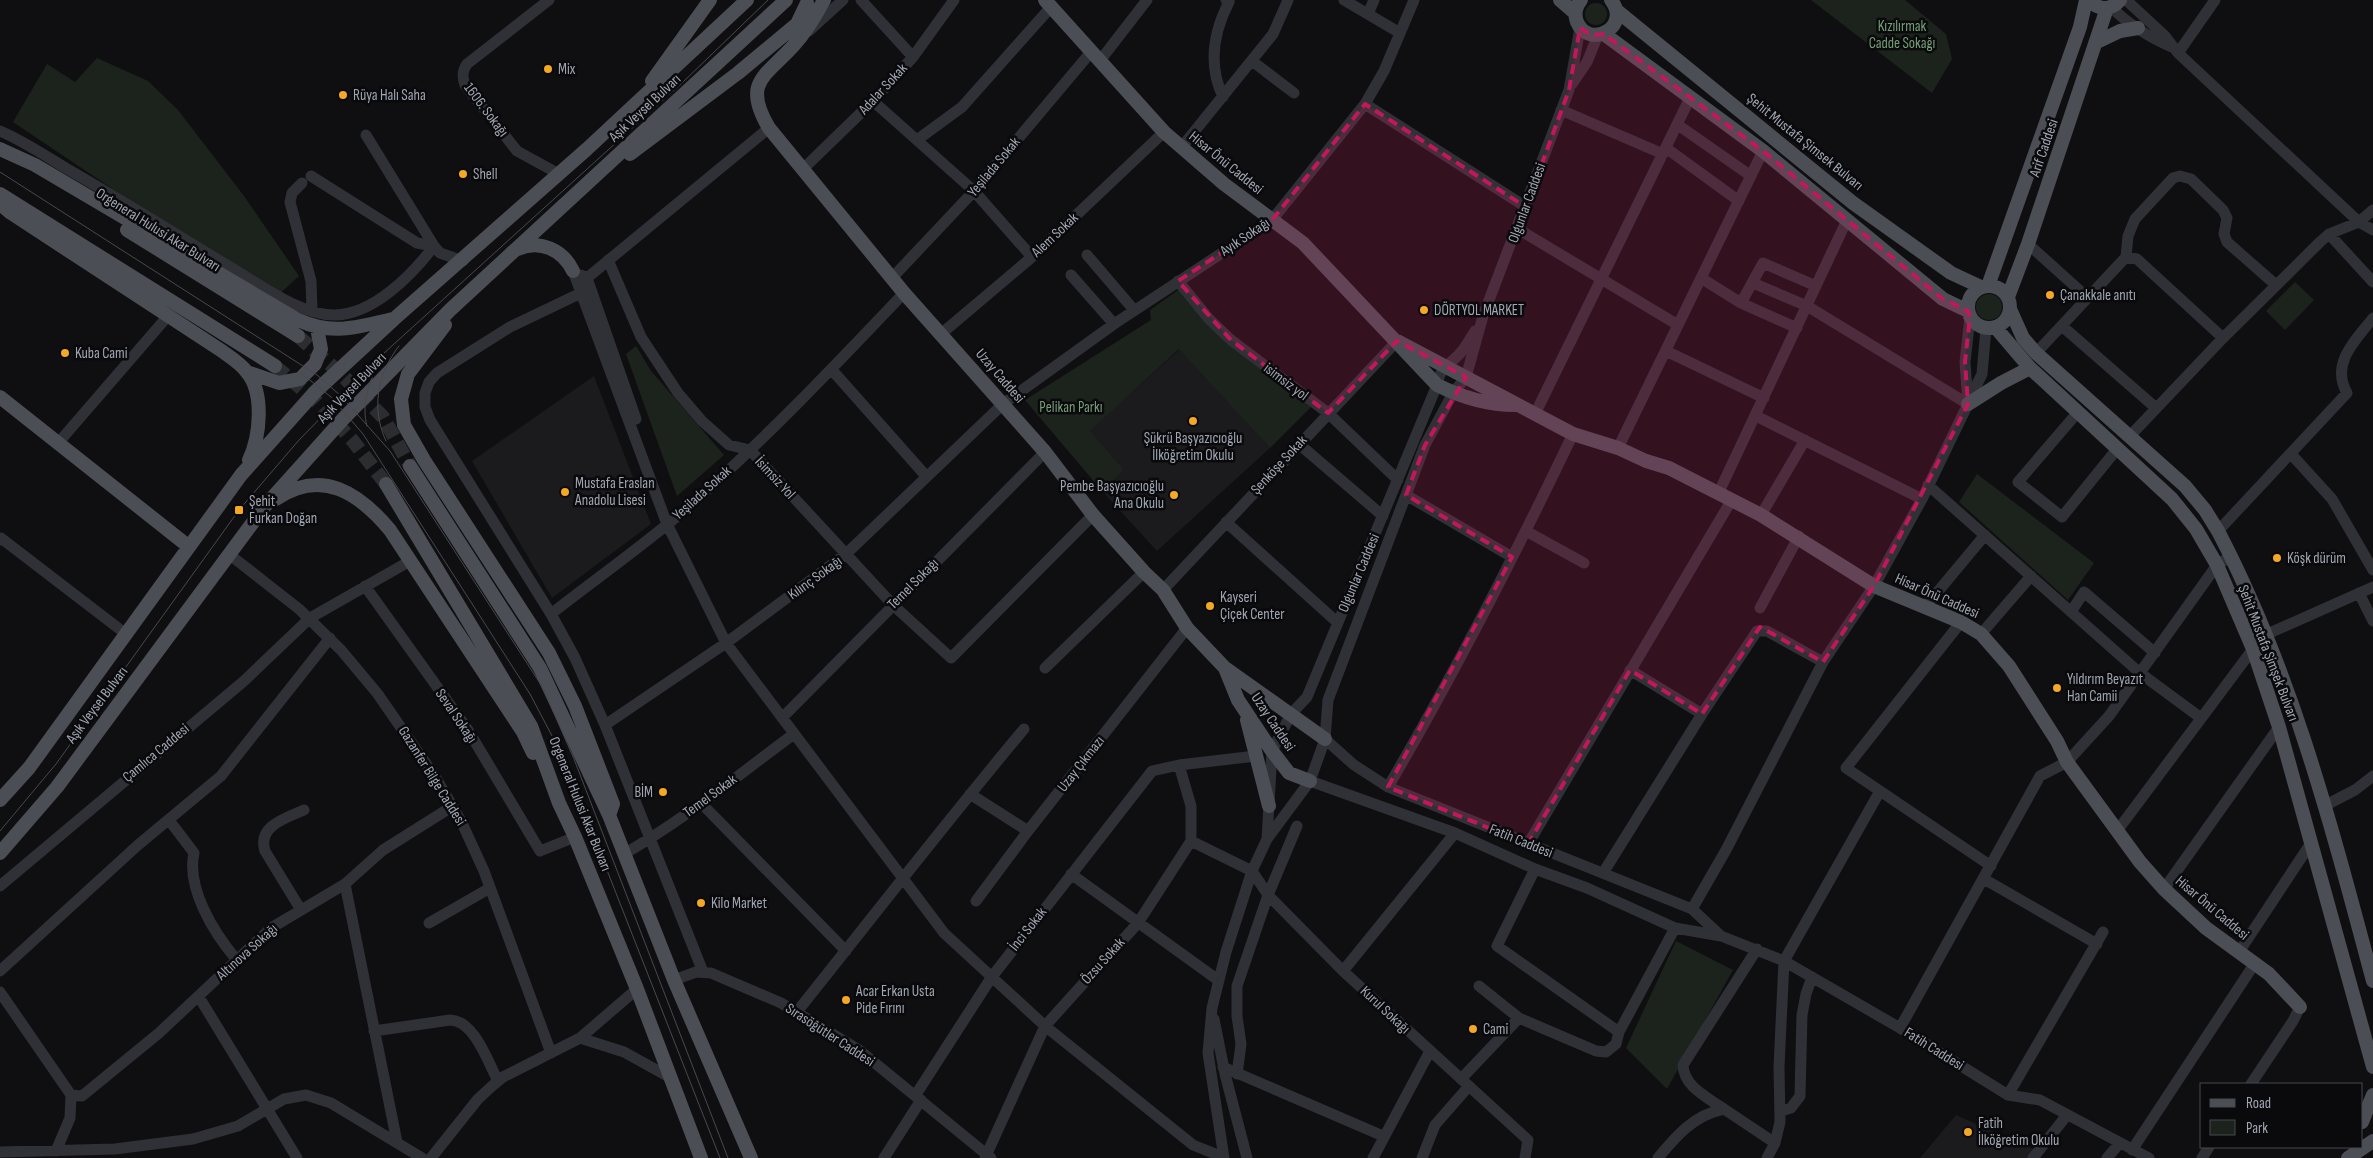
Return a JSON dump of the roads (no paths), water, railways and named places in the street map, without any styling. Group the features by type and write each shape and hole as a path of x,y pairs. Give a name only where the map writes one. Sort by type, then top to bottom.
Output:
{"main road":[{"path":"634,106 710,0"},
{"name":"Aşık Veysel Bulvarı","path":"0,800 29,768 241,475 315,392 394,319 463,261 634,106 747,0"},
{"name":"Aşık Veysel Bulvarı","path":"0,853 56,787 265,506 343,419 450,310 786,0"},
{"name":"Uzay Caddesi","path":"824,0 795,44 760,80 756,96 759,110 769,128 904,294 1045,452 1093,515 1144,572 1163,590 1187,628 1224,668 1325,739"},
{"path":"1560,0 1575,13 1580,28 1586,33 1601,34 1763,151 1944,299 1969,314 1978,326 1991,328 2006,320 2009,303"},
{"path":"1575,13 1582,0"},
{"path":"2087,0 2097,7 2113,5"},
{"name":"Arif Caddesi","path":"1985,286 2080,27 2087,0"},
{"path":"574,196 738,73 797,24 807,3"},
{"name":"Hisar Önü Caddesi","path":"1048,3 1164,132 1224,184 1303,243 1437,385 1453,393 1498,405 1518,405"},
{"path":"1601,34 1616,22 1614,5"},
{"name":"Şehit Mustafa Şimsek Bulvarı","path":"1614,5 1853,203 1951,273 1985,286 1999,288 2009,303"},
{"name":"Arif Caddesi","path":"2009,303 2097,42 2113,5"},
{"path":"2097,42 2115,33 2138,28"},
{"path":"0,150 35,165 298,320 317,328 343,330 394,319"},
{"name":"Orgeneral Hulusi Akar Bulvarı","path":"0,150 298,336"},
{"path":"0,194 275,366"},
{"path":"0,204 10,213 167,317 222,351 247,372 279,383 300,379 316,364 321,349 317,328"},
{"path":"515,251 529,246 551,248 562,255 573,271"},
{"path":"1969,314 1967,305 1972,294 1985,286"},
{"name":"Şehit Mustafa Şimşek Bulvarı","path":"2009,303 2023,338 2036,353 2184,486 2205,510 2218,531 2231,556 2285,685 2326,806 2373,981"},
{"name":"Orgeneral Hulusi Akar Bulvarı","path":"450,310 444,328 415,363 406,381 401,399 404,425 424,460 548,653 565,684 604,776 613,804 608,815"},
{"name":"Şehit Mustafa Şimşek Bulvarı","path":"1991,328 2030,368 2172,499 2196,529 2217,565 2253,649 2279,727 2373,1067"},
{"name":"Hisar Önü Caddesi","path":"1397,341 1574,434 1618,448 1646,461 1669,468 1799,536 1874,586 1961,622 1981,634 2022,686 2057,741 2067,762 2117,831 2164,889 2206,928 2269,974 2300,1007"},
{"path":"1968,404 2001,383 2030,368"},
{"path":"241,475 256,446 260,418 256,391 247,372"},
{"path":"0,397 188,546"},
{"name":"Orgeneral Hulusi Akar Bulvarı","path":"410,466 540,668 608,815 674,980 751,1158"},
{"name":"Orgeneral Hulusi Akar Bulvarı","path":"386,484 531,726 559,803 575,837 637,989 700,1158"},
{"path":"265,506 287,492 312,485 339,488 356,496 371,508 390,530 522,732 559,803"},
{"name":"Uzay Caddesi","path":"1224,668 1238,700 1272,751 1289,772 1310,780"},
{"path":"1245,709 1269,806"},
{"path":"2363,1120 2373,1095"},
{"path":"2347,1158 2362,1148"}],"street":[{"name":"1606. Sokağı","path":"549,0 467,64 462,74 462,79 518,151 559,174"},
{"path":"795,44 843,0"},
{"path":"861,0 913,57"},
{"name":"Adalar Sokak","path":"803,170 873,101 913,57 954,0"},
{"name":"Yeşilada Sokak","path":"892,278 974,191 1147,0"},
{"path":"1223,97 1216,79 1213,60 1217,31 1229,2 1226,0"},
{"path":"1181,148 1273,34 1288,0"},
{"path":"1344,0 1400,33"},
{"path":"1368,14 1374,0"},
{"name":"Ayık Sokağı","path":"1003,404 1134,310 1272,220 1365,104 1384,71 1414,0"},
{"path":"2126,0 2165,36 2175,50 2359,222 2373,230"},
{"path":"2175,50 2215,0"},
{"path":"917,140 962,107 1048,3"},
{"path":"2113,5 2123,18 2159,42 2175,50"},
{"path":"1569,90 1580,28"},
{"path":"1569,90 1587,62 1601,34"},
{"path":"1252,60 1294,93"},
{"name":"Olgunlar Caddesi","path":"1223,1157 1208,1053 1212,1008 1218,980 1252,871 1266,839 1310,780 1325,739 1328,700 1425,445 1453,393 1466,377 1483,316 1518,229 1569,90"},
{"path":"1535,414 1690,98"},
{"path":"873,101 974,191 1032,257"},
{"path":"1365,104 1526,207"},
{"path":"1561,110 1664,151 1739,201"},
{"path":"1678,125 1750,176"},
{"path":"587,278 769,128"},
{"path":"0,131 110,194 267,289 312,311 334,315 345,314 372,303 406,278 434,246"},
{"name":"Alem Sokak","path":"941,334 1032,257 1164,132"},
{"path":"366,135 434,246 440,253 463,261"},
{"path":"1618,448 1763,151"},
{"path":"2036,353 2126,257 2128,236 2135,219 2173,178 2183,176 2191,179 2223,210 2227,218 2224,234 2227,242 2276,285"},
{"path":"312,311 311,281 290,202 292,193 307,179 417,243 434,246"},
{"path":"2129,437 2223,338 2329,234 2359,222 2373,210"},
{"path":"1718,494 1847,220"},
{"path":"1518,229 1678,325"},
{"path":"2329,234 2373,282"},
{"path":"2028,244 2088,298"},
{"path":"1087,255 1134,310"},
{"path":"2126,257 2136,260 2223,338"},
{"name":"İsimsiz Yol","path":"608,260 641,337 678,393 702,421 729,445 750,450 893,605 951,658 1093,515"},
{"path":"1741,302 1763,263 1816,286"},
{"path":"573,271 587,278 670,522"},
{"path":"573,271 670,522 726,643 944,934 990,978 1045,1026 1193,1145 1223,1157"},
{"path":"1071,275 1114,324"},
{"path":"1701,278 1741,302 1796,328"},
{"name":"isimsiz yol","path":"1178,281 1210,319 1231,340 1328,413 1398,480"},
{"path":"1752,283 1807,306 1968,404"},
{"path":"581,292 518,323 436,373 425,393 425,407 430,420 551,614 579,666 605,725 703,972 674,980"},
{"name":"Yeşilada Sokak","path":"551,614 670,522 750,450 832,370 904,294"},
{"path":"1968,404 1965,362 1969,314"},
{"name":"Olgunlar Caddesi","path":"1266,839 1272,751 1292,714 1307,697 1437,385 1438,376 1444,366 1462,352 1483,316"},
{"path":"59,442 167,317"},
{"path":"2218,531 2346,393 2340,376 2342,363 2347,352 2373,318"},
{"path":"2062,326 2156,408"},
{"path":"1692,909 1726,850 1823,662 1874,586 1922,499 1982,374 1991,328"},
{"name":"Şenköşe Sokak","path":"1163,590 1397,341"},
{"path":"1666,351 1764,398"},
{"path":"832,370 926,476"},
{"name":"Kılınç Sokağı","path":"605,725 726,643 846,554 1003,404"},
{"path":"2078,412 2018,482 2062,517 2117,449"},
{"path":"1756,416 1922,499"},
{"path":"1388,787 1425,723 1526,531 1574,434"},
{"path":"1761,515 1804,440"},
{"path":"1299,444 1383,516"},
{"name":"Temel Sokağı","path":"782,718 1045,452"},
{"path":"2291,454 2332,499 2373,570"},
{"path":"1928,485 2140,672 2201,718"},
{"path":"1406,495 1512,557"},
{"path":"1528,844 1731,501"},
{"path":"1226,522 1338,623"},
{"path":"1526,531 1584,563"},
{"path":"1925,607 1984,535"},
{"path":"1760,608 1799,536"},
{"path":"0,540 1,538 126,634"},
{"name":"Gazanfer Bilge Caddesi","path":"230,554 276,589 330,638 377,693 436,778 474,846 551,1053"},
{"path":"1900,1028 2040,776 2067,762 2109,716 2217,565 2231,556"},
{"name":"Çamlıca Caddesi","path":"0,886 244,681 310,618 410,562"},
{"path":"1046,668 1144,572"},
{"path":"1981,634 2031,576"},
{"name":"Seval Sokağı","path":"366,586 468,730 540,851 575,837"},
{"path":"2265,635 2373,586"},
{"path":"2071,612 2084,592 2155,653"},
{"path":"2359,593 2373,621"},
{"path":"1961,622 1846,768 1990,866"},
{"name":"Uzay Çıkmazı","path":"976,901 1028,831 1187,628"},
{"path":"1603,873 1702,714 1757,631 1767,631 1823,662"},
{"path":"0,971 221,776 330,638"},
{"path":"2117,831 2253,649"},
{"path":"1630,670 1702,714"},
{"path":"2164,889 2279,727"},
{"path":"796,1012 1024,729"},
{"name":"Temel Sokak","path":"624,854 650,840 794,734"},
{"name":"Fatih Caddesi","path":"1325,739 1354,764 1388,787 1692,909 1720,936"},
{"path":"1252,871 1191,841 1191,806 1179,765 1256,756"},
{"name":"İnci Sokak","path":"884,1158 990,978 1152,771 1179,765"},
{"path":"2326,806 2355,790 2373,776"},
{"name":"Fatih Caddesi","path":"1310,780 1455,833 1535,869 1587,888 1675,928 1720,936 1784,961 1900,1028 2008,1095 2040,1100 2148,1158"},
{"path":"1767,1158 1779,1131 1784,961 1880,791"},
{"path":"970,794 1028,831"},
{"path":"701,803 846,950"},
{"name":"Altınova Sokağı","path":"74,1096 85,1094 124,1061 199,997 236,959 271,928 345,884 383,850 453,806"},
{"path":"301,910 265,851 263,841 270,827 304,810"},
{"path":"169,820 194,853 193,876 202,903 217,935 236,959"},
{"path":"1237,1074 1241,1044 1237,1016 1237,986 1268,895 1297,826"},
{"path":"1343,971 1455,833"},
{"name":"Özsu Sokak","path":"988,1157 1045,1026 1138,923 1191,841"},
{"path":"2239,952 2311,842"},
{"path":"1535,869 1497,946 1619,1032"},
{"name":"Kurul Sokağı","path":"1252,871 1268,895 1343,971 1528,1140 1525,1158"},
{"path":"1071,874 1218,980"},
{"path":"1984,879 2097,944"},
{"path":"345,884 397,1142"},
{"path":"429,924 490,888"},
{"path":"1479,986 1519,1018 1601,1052 1614,1047 1619,1032 1675,928"},
{"path":"2008,1095 2103,932"},
{"path":"1757,949 1684,1065 1685,1075 1690,1085 1775,1143"},
{"path":"2132,1150 2255,963"},
{"name":"Sırasöğütler Caddesi","path":"703,972 718,975 796,1012 859,1050 988,1157"},
{"path":"1780,1111 1791,1108 1800,1096 1802,1015 1812,977"},
{"path":"432,1158 478,1099 498,1081 580,1038 637,989"},
{"path":"0,992 74,1096 70,1118 56,1152"},
{"path":"199,997 297,1158"},
{"path":"2252,1083 2294,1021 2300,1007"},
{"path":"1212,1008 1223,1067 1247,1158"},
{"path":"1422,1158 1435,1126 1465,1082 1519,1018"},
{"path":"374,1031 450,1020 462,1022 471,1029 498,1081"},
{"path":"580,1038 624,1052 671,1078"},
{"path":"1373,1158 1383,1136 1430,1051"},
{"path":"1223,1067 1383,1136"},
{"path":"0,1152 115,1149 205,1137 238,1126 291,1097 315,1096 331,1103 422,1158"},
{"path":"1658,1158 1691,1123 1705,1114 1724,1109"},
{"path":"2033,1158 2068,1115"},
{"path":"2107,1158 2119,1144"}],"tunnel":[{"path":"298,336 342,375 383,417 410,466"},
{"path":"275,366 316,401 353,441 386,484"}],"tram line":[{"path":"0,831 56,764 239,510 299,440 383,354 683,82 768,0"},
{"path":"0,172 317,375 341,396 390,451 543,688 574,759 728,1158"},
{"path":"386,441 379,417 379,392 386,368 399,346"},
{"path":"367,426 365,418 367,393 379,363"},
{"path":"301,373 331,397 363,434 530,694 561,753 720,1158"}],"place":[{"name":"Mix","path":"548,69"},
{"name":"Rüya Halı Saha","path":"343,95"},
{"name":"Shell","path":"463,174"},
{"name":"Çanakkale anıtı","path":"2050,295"},
{"name":"DÖRTYOL MARKET","path":"1424,310"},
{"name":"Kuba Cami","path":"65,353"},
{"name":"Şükrü Başyazıcıoğlu İlköğretim Okulu","path":"1193,421"},
{"name":"Mustafa Eraslan Anadolu Lisesi","path":"565,492"},
{"name":"Pembe Başyazıcıoğlu Ana Okulu","path":"1174,495"},
{"name":"Şehit Furkan Doğan","path":"239,510"},
{"name":"Köşk dürüm","path":"2277,558"},
{"name":"Kayseri Çiçek Center","path":"1210,606"},
{"name":"Yıldırım Beyazıt Han Camii","path":"2057,688"},
{"name":"BİM","path":"663,792"},
{"name":"Kilo Market","path":"701,903"},
{"name":"Acar Erkan Usta Pide Fırını","path":"846,1000"},
{"name":"Cami","path":"1473,1029"},
{"name":"Fatih İlköğretim Okulu","path":"1968,1132"}],"park label":[{"name":"Kızılırmak Cadde Sokağı","path":"1902,34"},
{"name":"Pelikan Parkı","path":"1071,407"}]}
